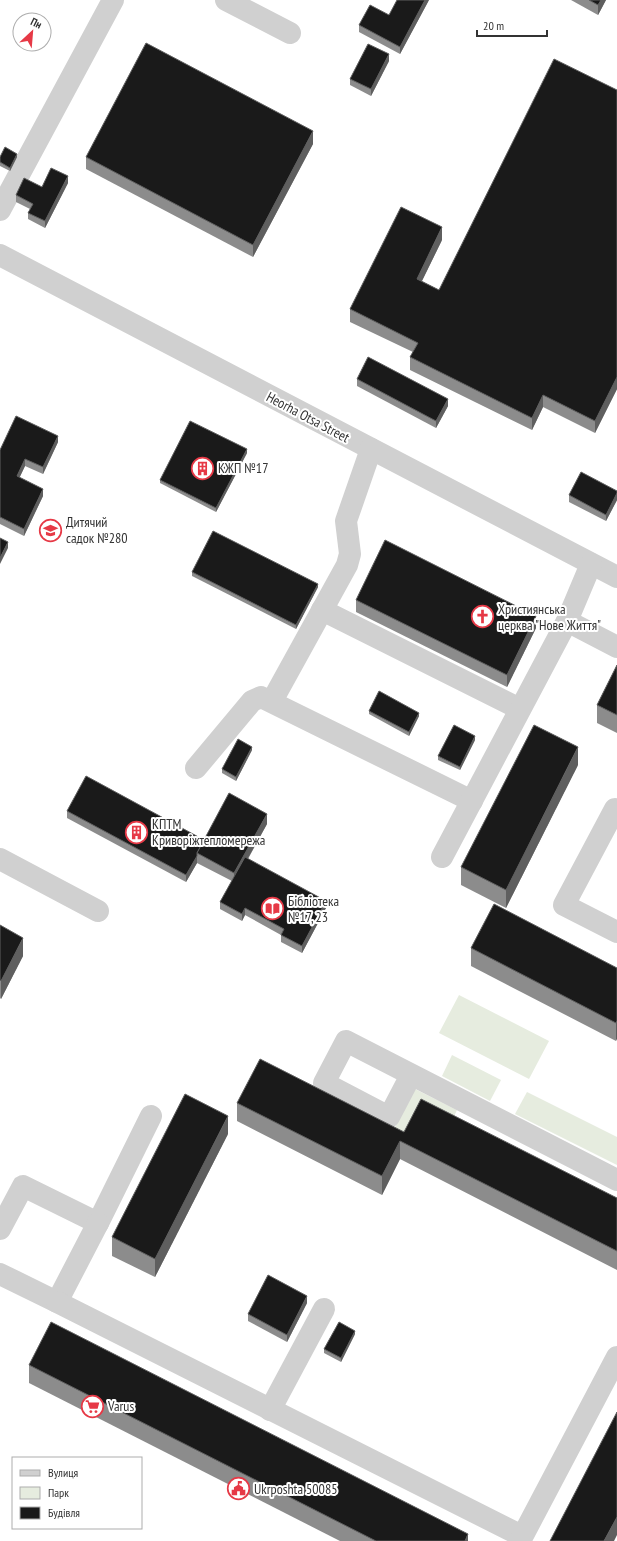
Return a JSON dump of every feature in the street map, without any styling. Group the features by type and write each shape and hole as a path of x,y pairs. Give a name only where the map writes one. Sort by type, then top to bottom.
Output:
{"street":[{"path":"0,210 113,0"},
{"path":"226,0 290,33"},
{"name":"Heorha Otsa Street","path":"0,255 371,450 617,577"},
{"path":"272,701 347,565 350,554 346,521 371,450"},
{"path":"442,856 567,621 591,564"},
{"path":"322,610 520,709"},
{"path":"567,621 617,647"},
{"path":"196,768 252,701 261,697 272,701 472,801"},
{"path":"615,809 564,905 617,932"},
{"path":"0,859 98,911"},
{"path":"411,1074 617,1180"},
{"path":"57,1302 151,1116"},
{"path":"0,1229 23,1186 98,1223"},
{"path":"0,1274 521,1539 617,1357"},
{"path":"270,1410 324,1309"}],"green space":[{"path":"459,995 549,1041 529,1079 439,1033"},
{"path":"452,1055 501,1080 490,1101 442,1076"},
{"path":"415,1089 457,1110 450,1125 405,1140 392,1133"},
{"path":"527,1092 617,1137 617,1165 515,1114"}],"building":[{"path":"397,0 425,0 400,47 359,25 370,5 389,15"},
{"path":"589,0 601,0 598,5"},
{"path":"146,43 313,131 253,245 86,157"},
{"path":"368,44 389,54 371,89 350,79"},
{"path":"554,59 617,90 617,377 595,421 543,395 532,418 410,357 418,343 350,309 401,207 442,227 417,279 439,290"},
{"path":"5,147 17,154 10,168 0,162 0,157"},
{"path":"51,168 68,176 45,221 28,213 33,204 16,195 24,178 42,187"},
{"path":"368,357 448,399 436,421 357,379"},
{"path":"16,416 58,436 43,467 25,459 17,476 43,489 24,529 0,517 0,450"},
{"name":"КЖП №17","path":"190,421 247,449 216,508 160,480"},
{"path":"581,472 617,491 606,515 569,495"},
{"path":"213,531 318,584 296,625 192,572"},
{"path":"0,538 8,542 0,558"},
{"path":"385,540 536,616 507,675 356,600"},
{"path":"617,665 617,715 597,705"},
{"path":"379,691 419,713 409,732 369,711"},
{"path":"454,725 475,736 460,767 438,756"},
{"path":"534,725 578,747 506,890 461,867"},
{"path":"238,739 252,747 236,777 222,769"},
{"name":"КПТМ Криворіжтепломережа","path":"86,776 204,840 186,875 67,811"},
{"path":"229,793 267,814 234,873 197,853"},
{"name":"Бібліотека №17, 23","path":"245,857 326,901 302,946 281,935 284,929 245,908 242,914 220,902"},
{"path":"494,904 617,968 616,1023 471,948"},
{"path":"0,925 23,938 1,981 0,980"},
{"path":"260,1059 404,1132 421,1099 617,1198 617,1251 400,1141 382,1176 237,1103"},
{"path":"185,1094 228,1116 155,1259 112,1237"},
{"path":"268,1275 307,1296 287,1335 248,1314"},
{"path":"51,1322 468,1534 465,1541 376,1541 29,1365"},
{"path":"339,1322 355,1331 341,1358 324,1349"},
{"path":"617,1412 617,1517 604,1541 550,1541"}],"place":[{"name":"КЖП №17","path":"203,468"},
{"name":"Дитячий садок №280","path":"50,530"},
{"name":"Християнська церква \"Нове Життя\"","path":"482,617"},
{"name":"КПТМ Криворіжтепломережа","path":"136,832"},
{"name":"Бібліотека №17, 23","path":"273,909"},
{"name":"Varus","path":"92,1406"},
{"name":"Ukrposhta 50085","path":"239,1489"}]}
